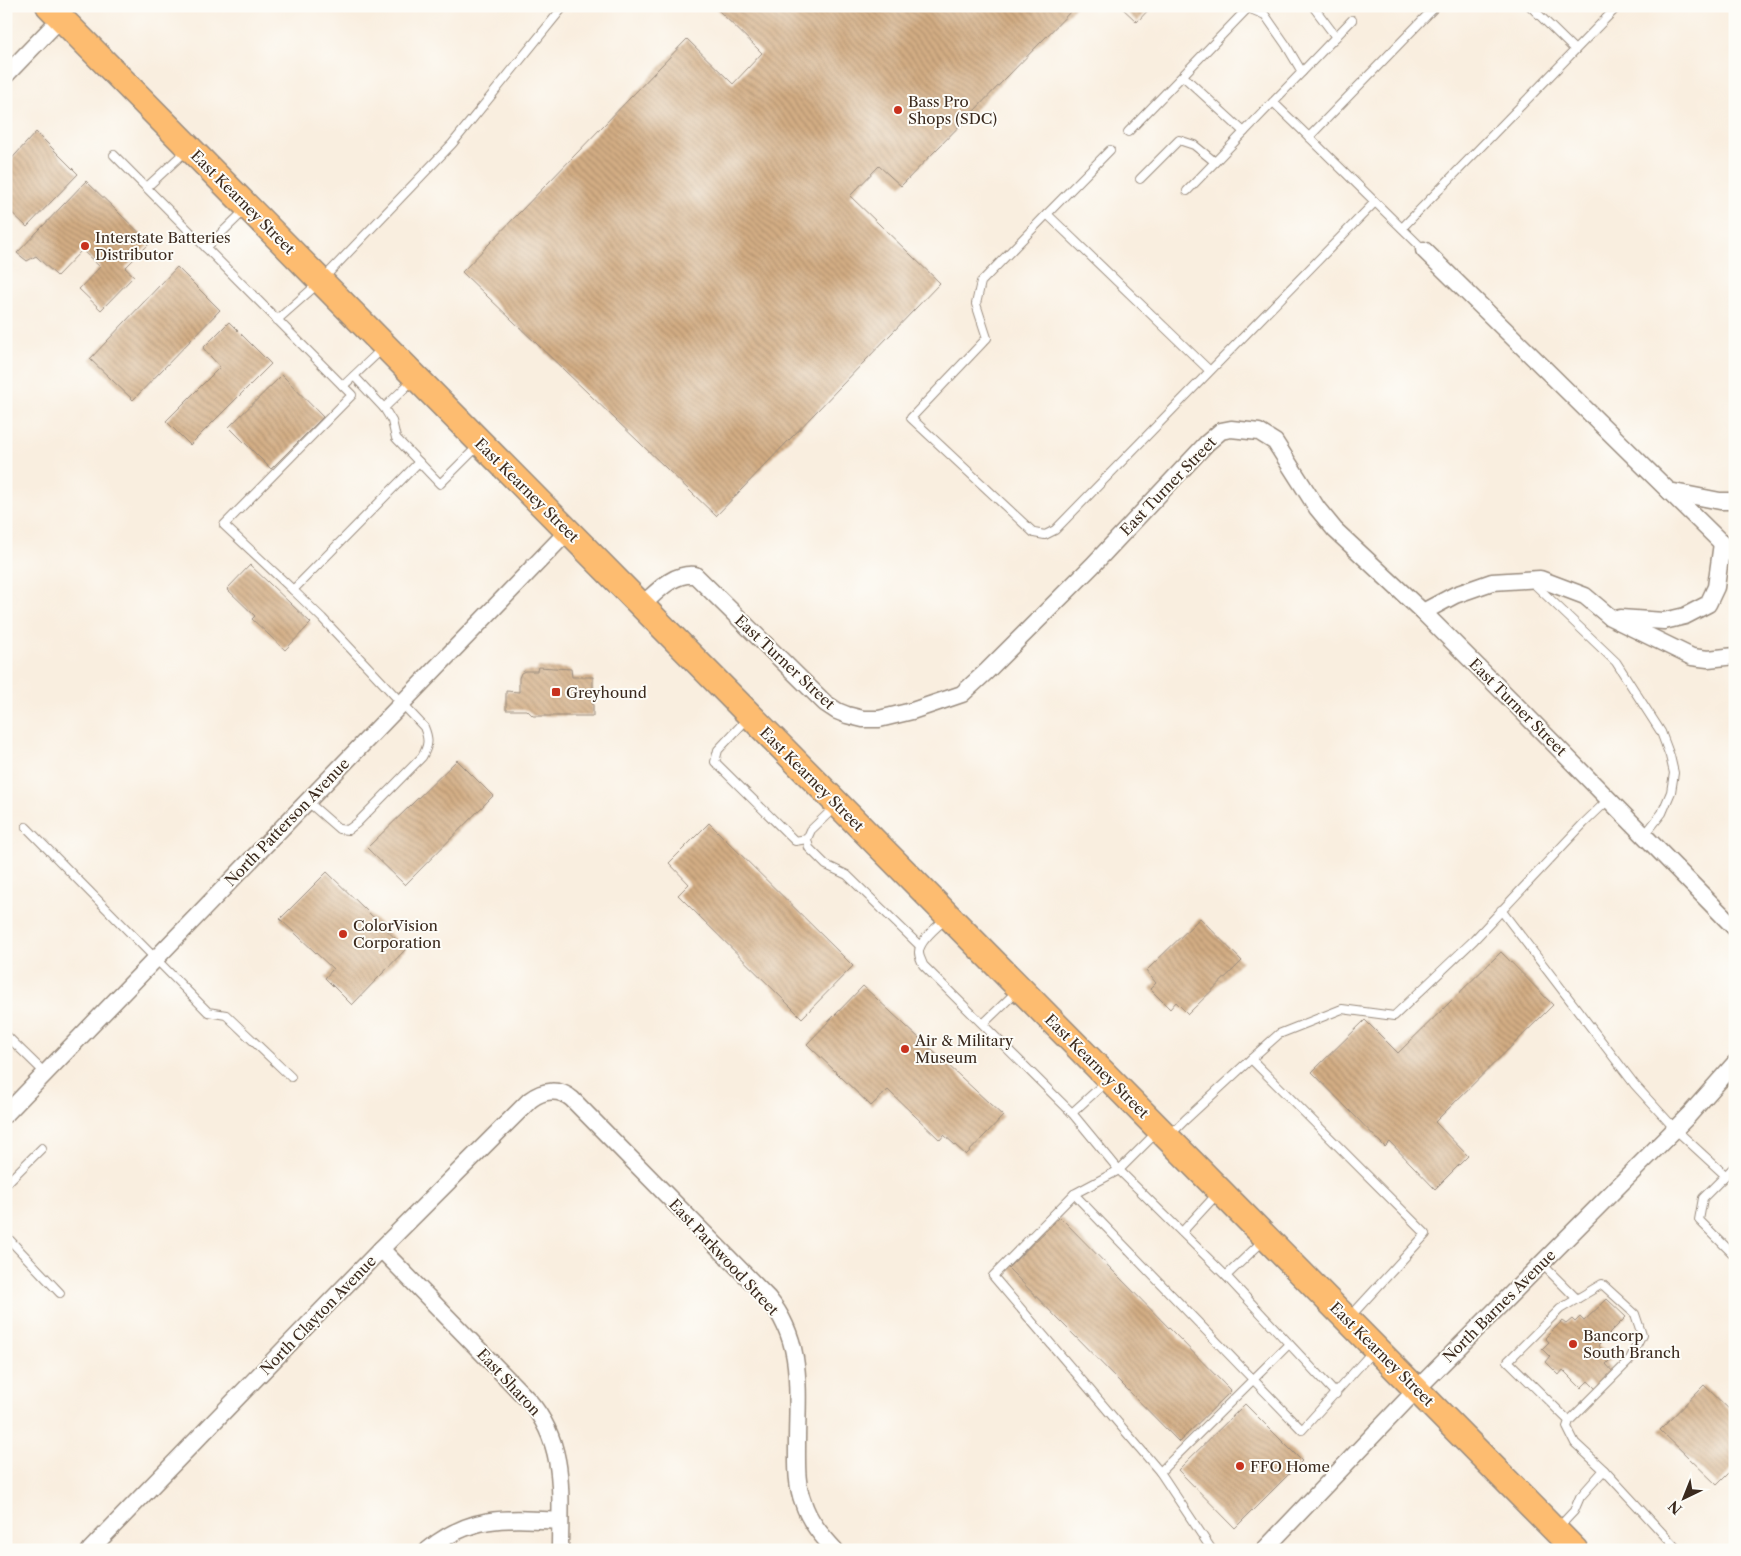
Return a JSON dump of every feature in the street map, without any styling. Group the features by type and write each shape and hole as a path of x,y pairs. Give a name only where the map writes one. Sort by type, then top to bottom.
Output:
{"main road":[{"name":"East Kearney Street","path":"55,12 1575,1550"}],"street":[{"path":"6,75 55,12"},
{"path":"1424,250 1735,556"},
{"name":"East Turner Street","path":"641,606 673,578 685,574 695,575 797,677 825,703 837,711 863,719 879,719 912,711 962,694 1093,565 1221,431 1232,429 1260,432 1275,442 1317,508 1335,530 1423,612 1735,928"},
{"path":"1669,491 1720,501 1735,501"},
{"name":"North Patterson Avenue","path":"6,1114 568,531"},
{"path":"1610,617 1664,621 1685,616 1708,604 1716,587 1722,543"},
{"path":"1423,612 1455,596 1492,582 1540,579 1585,596 1610,617 1692,657 1708,659 1735,656"},
{"name":"North Barnes Avenue","path":"1264,1550 1417,1389 1675,1129 1735,1063"},
{"name":"North Clayton Avenue","path":"90,1550 381,1249 530,1100 544,1092 553,1091"},
{"name":"East Parkwood Street","path":"553,1091 564,1093 572,1099 768,1298 779,1314 793,1343 796,1363 799,1489 802,1501 813,1524 835,1550"},
{"name":"East Sharon","path":"381,1249 529,1401 543,1420 554,1443 560,1468 560,1550"},
{"path":"428,1550 465,1527 489,1520 513,1518 560,1520"}],"lane":[{"path":"277,320 321,281 452,144 564,6"},
{"path":"1316,6 1316,9 1336,37"},
{"path":"1309,137 1436,6"},
{"path":"1530,6 1576,50"},
{"path":"1402,228 1618,6"},
{"path":"1128,132 1249,7 1265,15 1302,72"},
{"path":"1187,191 1352,20"},
{"path":"1183,76 1244,132"},
{"path":"1272,102 1424,250"},
{"path":"1140,179 1179,140 1194,145 1215,162"},
{"path":"147,188 189,148"},
{"path":"1110,150 981,282 976,304 987,338 911,418 1034,533 1045,535 1055,530 1375,202"},
{"path":"114,155 352,395 224,525 322,618 424,727 428,738 427,748 422,757 348,830 338,829 307,801"},
{"path":"206,248 248,208"},
{"path":"1047,214 1210,371"},
{"path":"343,386 386,347"},
{"path":"354,376 384,408 392,422 396,438 440,484 481,443"},
{"path":"384,408 416,377"},
{"path":"292,590 419,462"},
{"path":"1530,580 1616,662 1661,732 1674,773 1671,792 1662,813 1644,836"},
{"path":"750,716 718,750 715,762 795,841 807,839"},
{"path":"1212,1550 1160,1472 993,1276 1074,1194 1120,1170 1164,1134 1185,1120 1279,1034 1342,1009 1394,1016 1474,940 1609,799"},
{"path":"837,805 811,830 807,839 809,848 826,865 846,875 920,946"},
{"path":"26,827 208,1012 226,1015 291,1077"},
{"path":"1501,910 1635,1084 1675,1129 1725,1175"},
{"path":"948,916 920,946 919,954 923,965 1072,1113 1120,1170 1226,1276 1336,1394"},
{"path":"983,1024 1020,988"},
{"path":"6,1035 45,1073"},
{"path":"1251,1059 1426,1234 1348,1320"},
{"path":"1072,1113 1109,1079"},
{"path":"6,1184 42,1148"},
{"path":"1735,1166 1703,1198 1699,1220 1735,1256"},
{"path":"1182,1232 1220,1191"},
{"path":"1074,1194 1302,1430 1376,1348"},
{"path":"6,1236 60,1293"},
{"path":"1226,1276 1266,1238"},
{"path":"1542,1264 1577,1299"},
{"path":"1568,1421 1508,1361 1560,1308 1602,1284 1635,1314 1642,1335 1629,1361 1568,1421 1567,1427 1575,1443 1604,1470 1678,1550"},
{"path":"1160,1472 1289,1344"},
{"path":"1556,1530 1574,1511 1580,1497 1604,1470"}],"building":[{"path":"714,6 1076,6 901,186 879,166 850,196 940,283 716,516 462,272 687,39 733,84 762,53"},
{"path":"1120,6 1152,6 1137,22"},
{"path":"36,132 78,174 27,227 6,207 6,165"},
{"name":"Interstate Batteries Distributor","path":"86,181 150,243 125,268 134,276 101,310 79,289 100,267 82,250 57,276 36,256 27,261 17,253"},
{"path":"177,267 220,310 133,400 90,359"},
{"path":"229,322 271,364 190,445 166,421 220,367 203,348"},
{"path":"282,375 323,417 271,469 229,427"},
{"path":"250,565 311,623 285,650 252,619 255,616 227,589"},
{"name":"Greyhound","path":"538,667 571,669 572,677 593,677 593,716 533,716 527,710 506,710 506,691 519,692 521,673 537,671"},
{"path":"457,760 493,796 405,885 367,848"},
{"path":"709,823 853,966 802,1018 678,895 689,884 669,863"},
{"name":"ColorVision Corporation","path":"327,872 406,949 352,1005 325,978 333,969 280,919"},
{"path":"1200,918 1242,961 1188,1014 1176,1002 1170,1009 1150,989 1156,983 1146,971"},
{"path":"1501,952 1553,1005 1435,1122 1468,1156 1435,1189 1390,1142 1385,1147 1312,1072 1365,1020 1398,1053"},
{"path":"863,986 1003,1116 966,1155 944,1135 940,1140 888,1090 871,1106 807,1044"},
{"path":"1060,1217 1231,1391 1179,1442 1008,1268"},
{"name":"Bancorp South Branch","path":"1607,1299 1626,1317 1598,1345 1611,1359 1606,1364 1613,1372 1596,1389 1588,1381 1581,1388 1563,1370 1559,1375 1546,1362 1550,1357 1542,1349 1549,1342 1545,1338 1562,1321 1566,1324 1572,1319 1575,1322 1580,1317 1584,1321"},
{"path":"1704,1385 1735,1415 1735,1467 1717,1485 1660,1430"},
{"name":"FFO Home","path":"1245,1404 1302,1461 1235,1528 1178,1470"}],"place":[{"name":"Bass Pro Shops (SDC)","path":"898,110"},
{"name":"Interstate Batteries Distributor","path":"85,246"},
{"name":"Greyhound","path":"556,692"},
{"name":"ColorVision Corporation","path":"343,934"},
{"name":"Air & Military Museum","path":"905,1049"},
{"name":"Bancorp South Branch","path":"1573,1344"},
{"name":"FFO Home","path":"1240,1466"}]}
